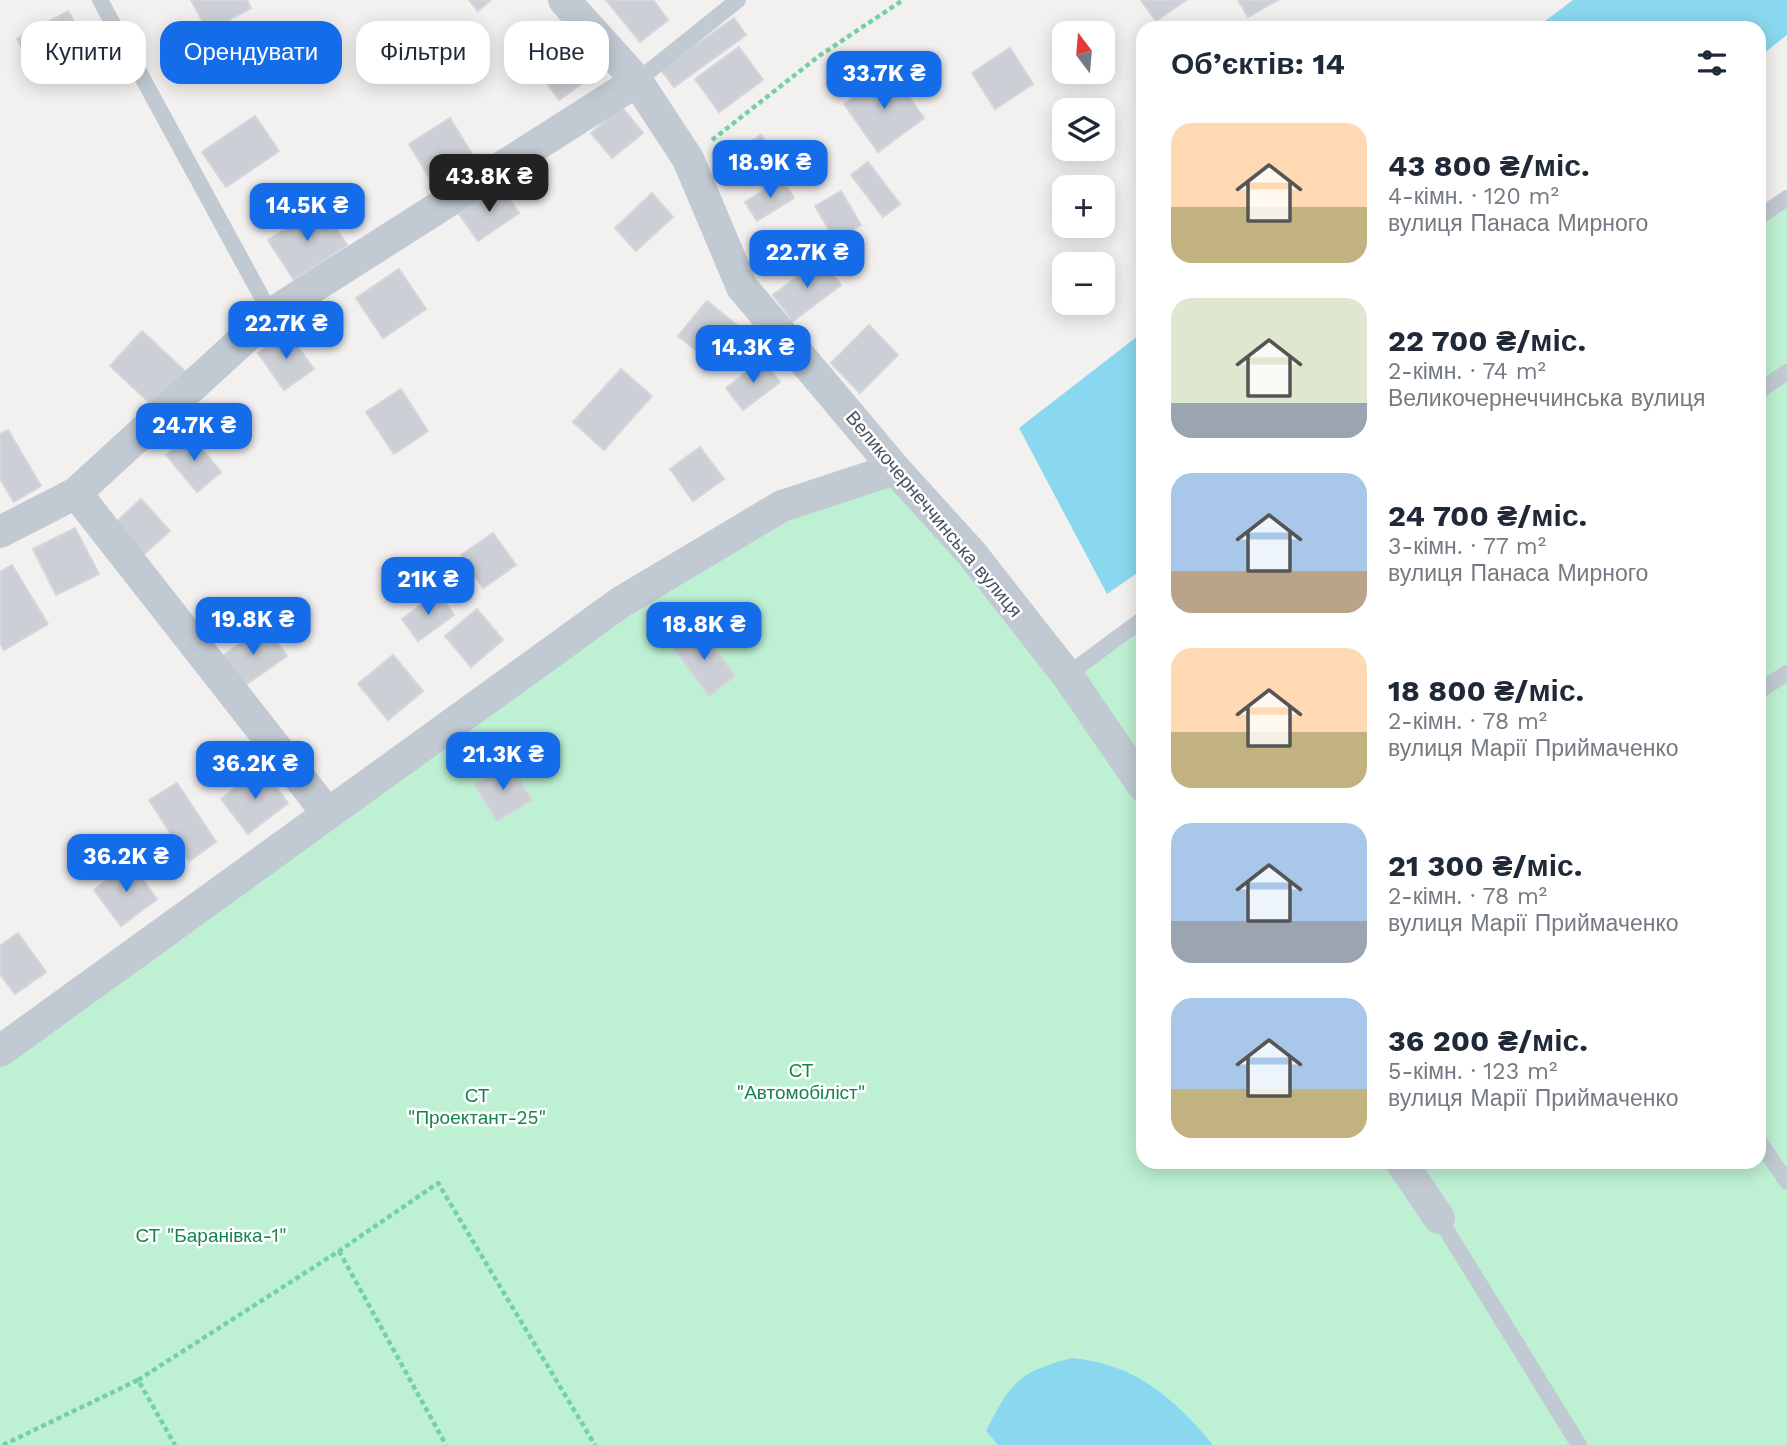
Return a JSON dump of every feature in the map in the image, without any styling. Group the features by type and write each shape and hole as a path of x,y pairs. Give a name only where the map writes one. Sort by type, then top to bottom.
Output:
{"street":[{"name":"Великочернеччинська вулиця","path":"564,0 636,81 688,159 742,287 895,469 972,554 1067,675 1136,776"},
{"path":"0,531 76,493 271,314 636,81"},
{"path":"0,1051 621,602 782,506 895,469"},
{"path":"76,493 328,814"},
{"path":"1406,1169 1439,1218"}],"lane":[{"path":"100,0 271,314"},
{"path":"636,81 738,0"},
{"path":"1766,212 1787,198"},
{"path":"1766,386 1787,372"},
{"path":"1067,675 1136,624"},
{"path":"1766,686 1787,673"},
{"path":"1766,1151 1787,1182"},
{"path":"1439,1218 1579,1445"}],"path":[{"path":"688,159 819,56 903,0"},
{"path":"3,1445 138,1380 340,1251 438,1183 595,1445"},
{"path":"340,1251 446,1445"},
{"path":"138,1380 175,1445"}],"green space":[{"path":"1787,198 1787,1445 0,1445 0,1051 782,506 895,469 1067,675 1136,624 1136,1169 1766,1169 1766,212"}],"water":[{"path":"1573,0 1787,0 1787,35 1766,52 1766,21 1545,21"},
{"path":"1136,337 1136,574 1107,594 1019,428"},
{"path":"1072,1358 1116,1368 1152,1386 1184,1412 1213,1445 998,1445 986,1431 1010,1390 1018,1381 1039,1368"}],"building":[{"path":"191,0 247,0 251,8 227,21 203,21"},
{"path":"469,0 491,0 478,11"},
{"path":"606,0 653,0 668,20 640,42"},
{"path":"1141,0 1186,0 1156,21"},
{"path":"1238,0 1278,0 1248,17"},
{"path":"68,11 74,21 50,21"},
{"path":"734,18 746,35 674,87 661,70"},
{"path":"739,47 763,80 719,112 695,79"},
{"path":"1010,48 1033,84 995,109 972,73"},
{"path":"891,71 924,118 878,152 844,104"},
{"path":"548,84 581,84 559,100"},
{"path":"622,107 643,133 612,158 591,133"},
{"path":"255,116 279,151 226,187 202,152"},
{"path":"450,118 478,164 437,190 409,144"},
{"path":"761,135 781,166 751,185 731,155"},
{"path":"868,162 900,204 883,217 851,175"},
{"path":"782,179 794,198 757,221 745,202"},
{"path":"500,186 519,213 478,241 459,214"},
{"path":"841,191 861,225 835,240 815,206"},
{"path":"652,193 673,217 636,251 615,228"},
{"path":"321,206 347,245 294,280 268,240"},
{"path":"821,259 841,285 793,321 773,295"},
{"path":"399,269 426,309 383,338 356,298"},
{"path":"707,301 739,327 711,362 678,336"},
{"path":"869,325 898,355 860,393 831,363"},
{"path":"142,331 186,372 154,407 110,366"},
{"path":"287,332 314,369 284,390 258,353"},
{"path":"763,360 780,382 743,410 726,388"},
{"path":"621,369 652,396 604,450 573,422"},
{"path":"401,389 428,431 394,454 366,412"},
{"path":"8,430 41,486 14,502 0,479 0,434"},
{"path":"191,435 221,472 197,492 166,455"},
{"path":"700,447 724,479 693,501 670,469"},
{"path":"141,499 170,531 144,554 115,523"},
{"path":"75,528 99,574 56,595 33,549"},
{"path":"493,533 516,565 483,588 461,555"},
{"path":"12,565 48,624 4,650 0,643 0,572"},
{"path":"438,593 454,615 418,641 402,619"},
{"path":"477,609 503,640 471,667 445,636"},
{"path":"265,625 287,656 241,688 220,658"},
{"path":"699,627 735,676 709,696 673,647"},
{"path":"393,655 423,691 388,720 358,684"},
{"path":"509,763 532,800 497,821 475,785"},
{"path":"261,768 288,803 248,834 221,799"},
{"path":"177,783 216,842 189,861 149,800"},
{"path":"130,862 157,899 121,926 94,890"},
{"path":"18,933 46,972 15,994 0,974 0,946"}],"park label":[{"name":"СТ \"Автомобіліст\"","path":"801,1081"},
{"name":"СТ \"Проектант-25\"","path":"477,1106"},
{"name":"СТ \"Баранівка-1\"","path":"211,1235"}]}
